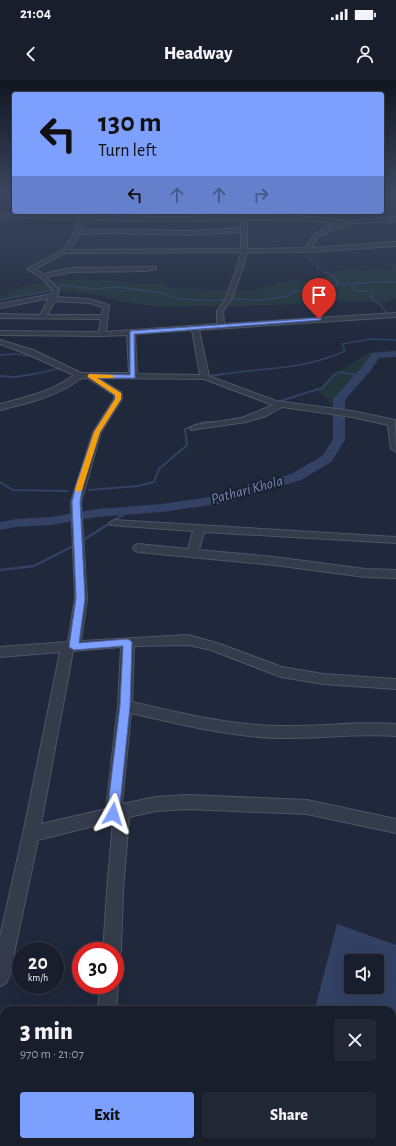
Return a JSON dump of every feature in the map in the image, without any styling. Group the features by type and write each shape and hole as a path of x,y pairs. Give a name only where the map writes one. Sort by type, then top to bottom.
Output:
{"street":[{"path":"66,252 73,242"},
{"path":"221,327 220,311 228,299 241,265 244,242"},
{"path":"307,250 313,242"},
{"path":"42,317 54,297 56,290 42,276 30,269 66,252 307,250 396,244"},
{"path":"42,276 52,272 68,270 128,270 154,268"},
{"path":"0,306 54,297 105,304 107,306 102,334"},
{"path":"0,333 102,334 396,315"},
{"path":"0,316 105,317"},
{"path":"195,328 205,377"},
{"path":"132,332 133,376"},
{"path":"0,342 30,352 80,375 205,377 254,397 280,404 352,414 394,423 396,449"},
{"path":"0,407 45,395 66,385 80,375"},
{"path":"0,977 81,598 76,532 76,502 97,432 118,399 118,394 90,376"},
{"path":"194,428 204,424 228,423 246,420 264,414 280,404"},
{"path":"114,524 396,540"},
{"path":"192,554 199,529"},
{"path":"138,548 274,561 365,573 396,574"},
{"path":"0,652 128,642 188,640 213,646 281,672 323,679 396,684"},
{"path":"112,942 128,642"},
{"path":"125,706 213,726 258,731 296,733 373,728 396,730"},
{"path":"30,834 156,804 187,802 307,807 396,826"},
{"path":"107,1006 108,994"}],"shaded area":[{"path":"390,264 396,264 396,298 388,302 324,301 279,305 160,307 122,302 97,295 56,290 0,300 0,296 10,294 6,292 21,288 22,286 65,280 113,280 128,283 149,284 164,282 166,288 255,291 272,284 322,279 334,272 343,270 394,270"},
{"path":"396,350 396,354 376,355 349,389 331,404 317,390 322,388 335,374 368,353"}],"water":[{"path":"337,924 396,945 396,1006 319,1006 316,1004"}],"waterway":[{"path":"310,255 311,261 317,265 318,269 327,273"},
{"path":"57,288 64,285 93,289 116,287 158,292 180,299 214,301 225,299 262,300 287,296 295,291 323,289 336,286 337,281 327,273"},
{"path":"337,284 396,282"},
{"path":"351,285 356,291 372,291 373,295 370,298 379,303 389,315"},
{"path":"0,300 49,291 52,289"},
{"path":"361,319 396,317"},
{"path":"221,374 282,368 313,362 345,351 342,344 372,339 396,340"},
{"path":"0,355 16,354 36,357"},
{"name":"Pathari Khola","path":"0,526 16,523 51,521 97,513 162,508 225,499 296,477 327,459 339,440 339,399 367,368 376,355 396,354"},
{"path":"30,375 61,368"},
{"path":"334,375 339,372 353,374"},
{"path":"112,373 123,374 120,374"},
{"path":"0,376 15,377 34,374"},
{"path":"209,376 221,374"},
{"path":"217,375 221,374"},
{"name":"Pathari Khola","path":"353,374 360,375"},
{"path":"353,374 358,375"},
{"path":"280,401 322,388 334,375"},
{"path":"225,421 249,416"},
{"path":"89,490 138,486 154,482 159,469 187,445 185,429 204,422 218,422"},
{"path":"0,482 13,490 68,491"},
{"path":"85,539 132,509"},
{"path":"0,570 34,566 71,547"}],"slow traffic":[{"path":"78,490 97,432 118,399 118,394 111,388 90,376 111,376"}],"route":[{"path":"113,814 125,706 128,642 74,647 81,598 76,532 76,502 97,432 118,399 118,394 111,388 90,376 133,376 132,332 319,319"}]}
